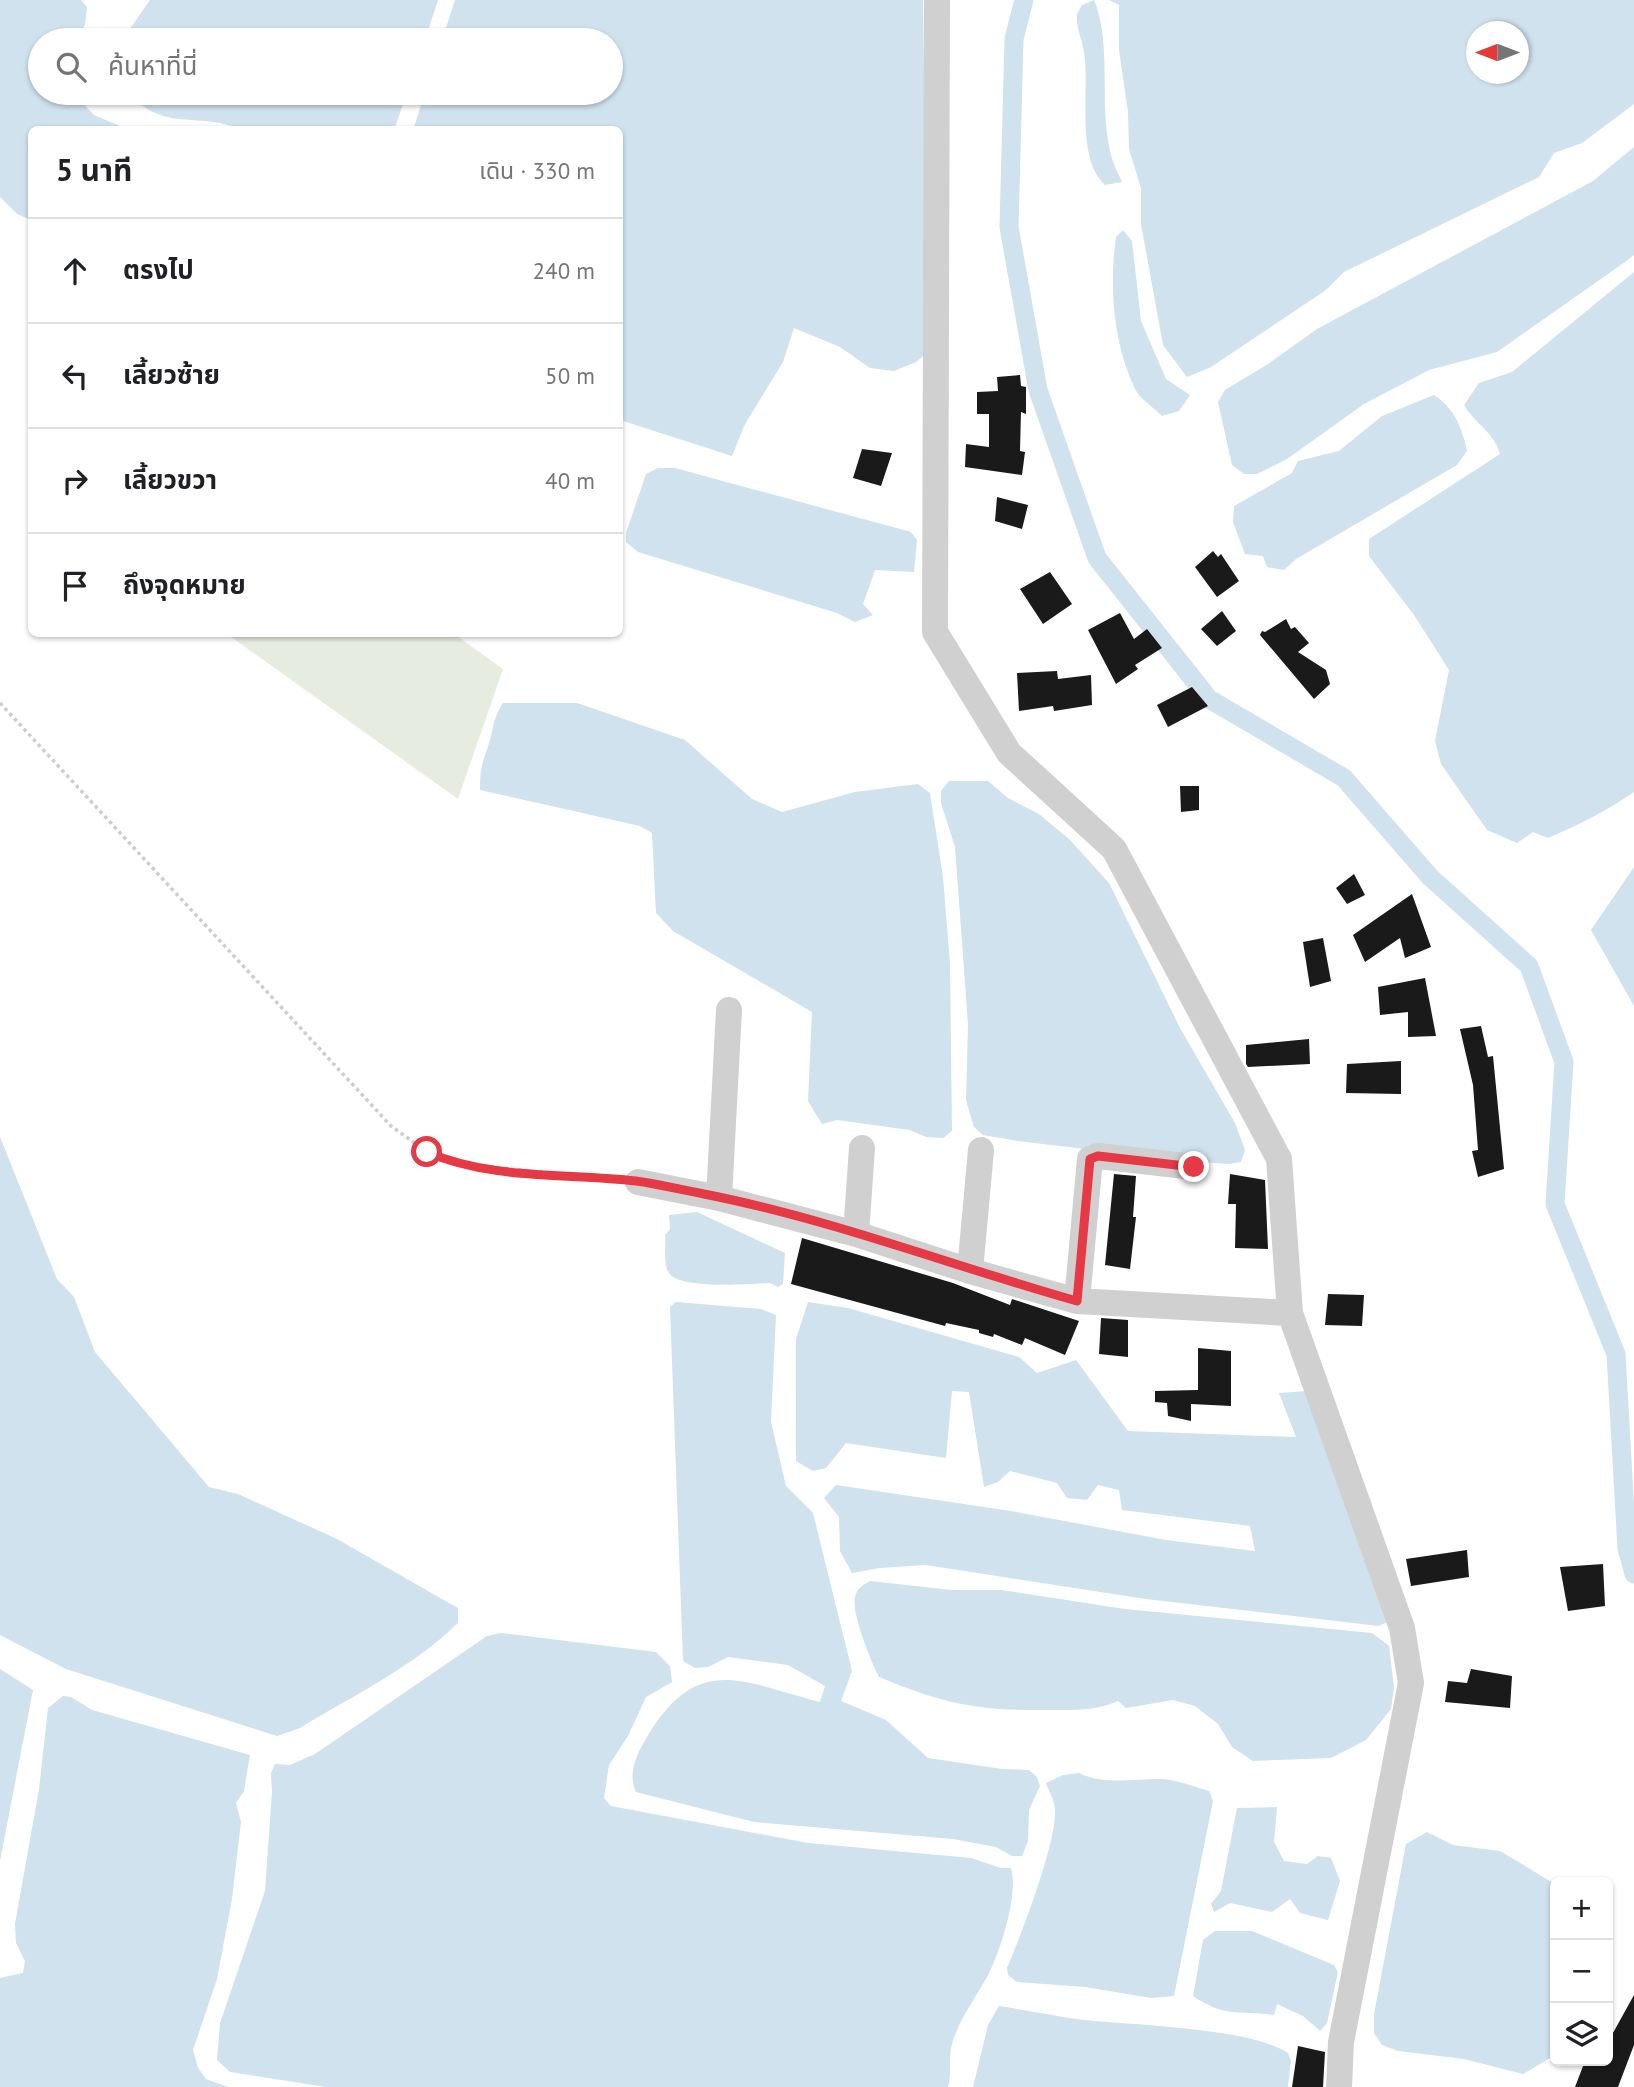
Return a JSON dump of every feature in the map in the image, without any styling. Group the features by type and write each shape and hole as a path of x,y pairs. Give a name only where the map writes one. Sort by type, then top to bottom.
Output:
{"street":[{"path":"937,0 935,632 1009,753 1114,849 1279,1159 1290,1313 1402,1628 1411,1683 1341,2042 1339,2087"},
{"path":"719,1198 729,1010"},
{"path":"856,1234 862,1148"},
{"path":"970,1271 981,1150"},
{"path":"1077,1301 1090,1159 1098,1156 1194,1167"},
{"path":"638,1182 719,1198 856,1234 970,1271 1077,1301 1290,1313"}],"path":[{"path":"0,703 391,1126 427,1152 453,1163 548,1175 638,1182"}],"shaded area":[{"path":"231,637 458,637 503,669 458,799"}],"water":[{"path":"0,0 81,0 87,7 83,28 28,28 28,105 84,105 94,115 120,126 28,126 28,219 17,214 0,197"},
{"path":"150,0 438,0 429,28 130,28"},
{"path":"455,0 923,0 928,352 916,362 894,371 870,368 840,347 794,328 783,362 745,424 732,456 623,421 623,126 414,126 421,105 623,105 623,28 446,28"},
{"path":"1094,0 1103,43 1108,137 1112,159 1122,182 1105,185 1096,173 1087,141 1084,52 1077,19 1082,5"},
{"path":"1109,0 1634,0 1634,104 1582,143 1554,153 1539,177 1344,272 1326,290 1211,367 1187,377 1163,345 1141,224 1141,188 1129,149 1128,112 1119,50 1119,5"},
{"path":"142,105 403,105 395,126 230,126 155,113"},
{"path":"1634,147 1634,255 1497,352 1429,370 1364,404 1287,459 1257,474 1244,474 1232,465 1218,402 1225,390 1317,329 1593,181"},
{"path":"1123,230 1132,241 1141,321 1166,379 1190,395 1179,411 1162,416 1137,393 1117,334 1113,294 1114,255 1116,237"},
{"path":"1634,272 1634,792 1581,823 1548,838 1533,832 1517,843 1487,830 1441,764 1435,741 1449,670 1414,615 1369,556 1369,539 1500,454 1494,440 1464,405 1479,383 1512,372"},
{"path":"1434,395 1452,412 1463,434 1467,451 1457,465 1296,559 1284,570 1267,567 1263,556 1245,554 1233,522 1234,506 1292,473 1298,461 1339,451 1382,416"},
{"path":"658,468 675,468 911,532 917,540 914,572 875,570 863,604 873,615 855,622 837,613 638,552 626,542 626,533 646,474"},
{"path":"503,703 577,703 685,740 752,799 782,812 855,792 918,784 930,793 943,877 950,964 952,1131 943,1138 926,1137 910,1130 837,1120 822,1124 808,1101 812,1012 673,931 656,913 652,833 640,826 480,790 482,764 496,716"},
{"path":"949,781 988,781 1008,798 1039,814 1070,840 1109,883 1180,1028 1235,1123 1245,1150 1241,1162 1229,1164 1185,1161 1018,1141 983,1135 974,1127 966,1100 968,1024 955,847 941,803 941,791"},
{"path":"1634,867 1634,1006 1591,930"},
{"path":"0,1137 57,1279 74,1297 95,1352 209,1487 238,1494 337,1539 458,1608 458,1623 441,1639 382,1680 300,1728 277,1736 66,1669 0,1635"},
{"path":"697,1212 785,1253 783,1284 778,1287 770,1283 701,1284 687,1282 669,1273 665,1260 665,1235 670,1229 669,1215"},
{"path":"676,1302 761,1309 776,1315 771,1422 786,1486 813,1513 852,1671 841,1701 886,1720 928,1758 1002,1769 1029,1770 1037,1777 1040,1786 1029,1810 1028,1841 1022,1856 1012,1856 996,1847 953,1839 754,1822 636,1792 633,1771 640,1750 666,1710 685,1693 704,1683 723,1680 767,1687 820,1702 825,1686 788,1665 728,1657 708,1667 695,1668 683,1661 670,1307"},
{"path":"808,1302 848,1308 1019,1357 1037,1373 1076,1360 1128,1431 1296,1437 1279,1393 1306,1391 1387,1622 1379,1626 1146,1599 926,1565 852,1573 840,1551 839,1517 824,1498 836,1485 1011,1511 1166,1540 1255,1551 1250,1526 1122,1510 1119,1490 1098,1485 1087,1500 1067,1498 1057,1483 1010,1471 998,1482 984,1487 969,1392 952,1391 946,1458 846,1443 826,1468 813,1471 796,1461 796,1339"},
{"path":"870,1581 951,1590 1001,1590 1125,1609 1372,1633 1389,1646 1394,1687 1391,1709 1366,1740 1331,1758 1253,1761 1232,1747 1218,1724 1195,1706 1173,1700 1126,1708 1118,1701 1084,1709 1024,1710 981,1707 943,1700 879,1677 862,1637 855,1604 857,1591"},
{"path":"501,1633 656,1652 670,1666 672,1682 646,1697 628,1736 609,1765 604,1798 611,1806 808,1843 971,1858 1001,1868 1011,1868 1012,1892 1002,1939 987,1977 955,2035 948,2087 326,2087 230,2072 217,2060 220,2023 265,1891 271,1773 275,1764 290,1765 315,1754 487,1636"},
{"path":"0,1669 33,1690 0,1861"},
{"path":"63,1696 71,1697 92,1710 250,1755 244,1791 236,1803 241,1822 232,1899 217,1979 193,2050 198,2068 206,2079 228,2087 0,2087 0,1978 23,1973 25,1961 16,1943 15,1924 39,1789 48,1708"},
{"path":"1079,1773 1108,1780 1166,1779 1209,1791 1213,1801 1174,1996 1151,1998 1085,1987 1017,1982 1008,1975 1007,1968 1038,1885 1052,1836 1054,1803 1046,1783 1063,1775"},
{"path":"1277,1807 1274,1842 1284,1861 1307,1864 1318,1856 1331,1858 1340,1881 1328,1920 1300,1913 1290,1899 1272,1912 1230,1903 1214,1912 1211,1904 1221,1891 1237,1808"},
{"path":"1427,1832 1453,1845 1500,1851 1550,1881 1550,2058 1523,2074 1464,2059 1398,2051 1382,2045 1374,2033 1374,2014 1406,1844"},
{"path":"1215,1931 1252,1931 1334,1965 1338,1972 1327,2023 1320,2031 1303,2016 1277,2004 1274,2015 1232,2012 1214,2008 1193,1996 1203,1940"},
{"path":"999,2006 1083,2020 1190,2029 1247,2038 1288,2053 1291,2061 1288,2087 973,2087 988,2025"}],"building":[{"path":"1020,375 1021,386 1026,387 1026,414 1021,412 1020,451 1025,452 1022,475 965,467 966,444 989,447 989,414 977,414 977,392 998,391 997,377"},
{"path":"862,449 892,453 881,486 853,478"},
{"path":"997,497 1028,505 1022,529 995,521"},
{"path":"1213,551 1218,557 1221,554 1239,581 1217,597 1195,567"},
{"path":"1050,572 1072,604 1043,624 1020,589"},
{"path":"1222,611 1236,631 1217,646 1201,629"},
{"path":"1120,613 1134,639 1147,629 1162,648 1135,665 1138,669 1116,684 1088,630"},
{"path":"1286,619 1291,629 1295,627 1309,643 1298,652 1326,670 1330,684 1314,699 1260,635 1262,631 1265,632"},
{"path":"1057,671 1058,679 1091,675 1092,705 1054,711 1053,706 1019,711 1017,673"},
{"path":"1192,687 1208,706 1168,727 1157,705"},
{"path":"1180,786 1199,786 1199,810 1181,812"},
{"path":"1354,874 1365,895 1347,904 1336,888"},
{"path":"1412,894 1431,947 1405,958 1400,938 1365,962 1353,935"},
{"path":"1323,938 1331,981 1310,987 1303,942"},
{"path":"1425,978 1436,1036 1408,1037 1408,1012 1380,1015 1378,987"},
{"path":"1481,1026 1488,1057 1493,1056 1504,1169 1478,1177 1472,1151 1478,1150 1473,1085 1460,1029"},
{"path":"1309,1039 1310,1064 1248,1067 1246,1064 1246,1045"},
{"path":"1401,1061 1401,1094 1346,1093 1347,1064"},
{"path":"1114,1174 1136,1176 1133,1217 1136,1217 1130,1269 1105,1265"},
{"path":"1230,1174 1265,1180 1268,1249 1235,1248 1236,1204 1228,1204"},
{"path":"802,1238 953,1283 1010,1305 1012,1299 1079,1321 1065,1355 1025,1338 1022,1345 994,1334 993,1337 979,1333 979,1330 946,1323 945,1326 791,1284"},
{"path":"1328,1294 1364,1295 1362,1326 1325,1325"},
{"path":"1101,1318 1128,1320 1128,1357 1099,1354"},
{"path":"1198,1348 1231,1351 1231,1406 1191,1404 1191,1421 1168,1416 1167,1403 1155,1402 1155,1391 1198,1390"},
{"path":"1467,1550 1469,1577 1411,1586 1406,1559"},
{"path":"1603,1564 1605,1606 1568,1611 1560,1567"},
{"path":"1471,1669 1512,1676 1510,1708 1445,1702 1448,1681 1467,1683"},
{"path":"1634,1995 1634,2045 1618,2087 1575,2087 1583,2066 1613,2066 1613,2033"},
{"path":"1298,2046 1325,2052 1323,2087 1292,2087"}],"waterway":[{"path":"1024,0 1014,39 1009,227 1038,390 1097,558 1209,699 1344,778 1430,877 1529,966 1564,1062 1555,1204 1616,1354 1627,1548 1634,1574"}],"route":[{"path":"427,1152 453,1163 548,1175 638,1182 719,1198 856,1234 970,1271 1077,1301 1090,1159 1098,1156 1194,1167"}]}
